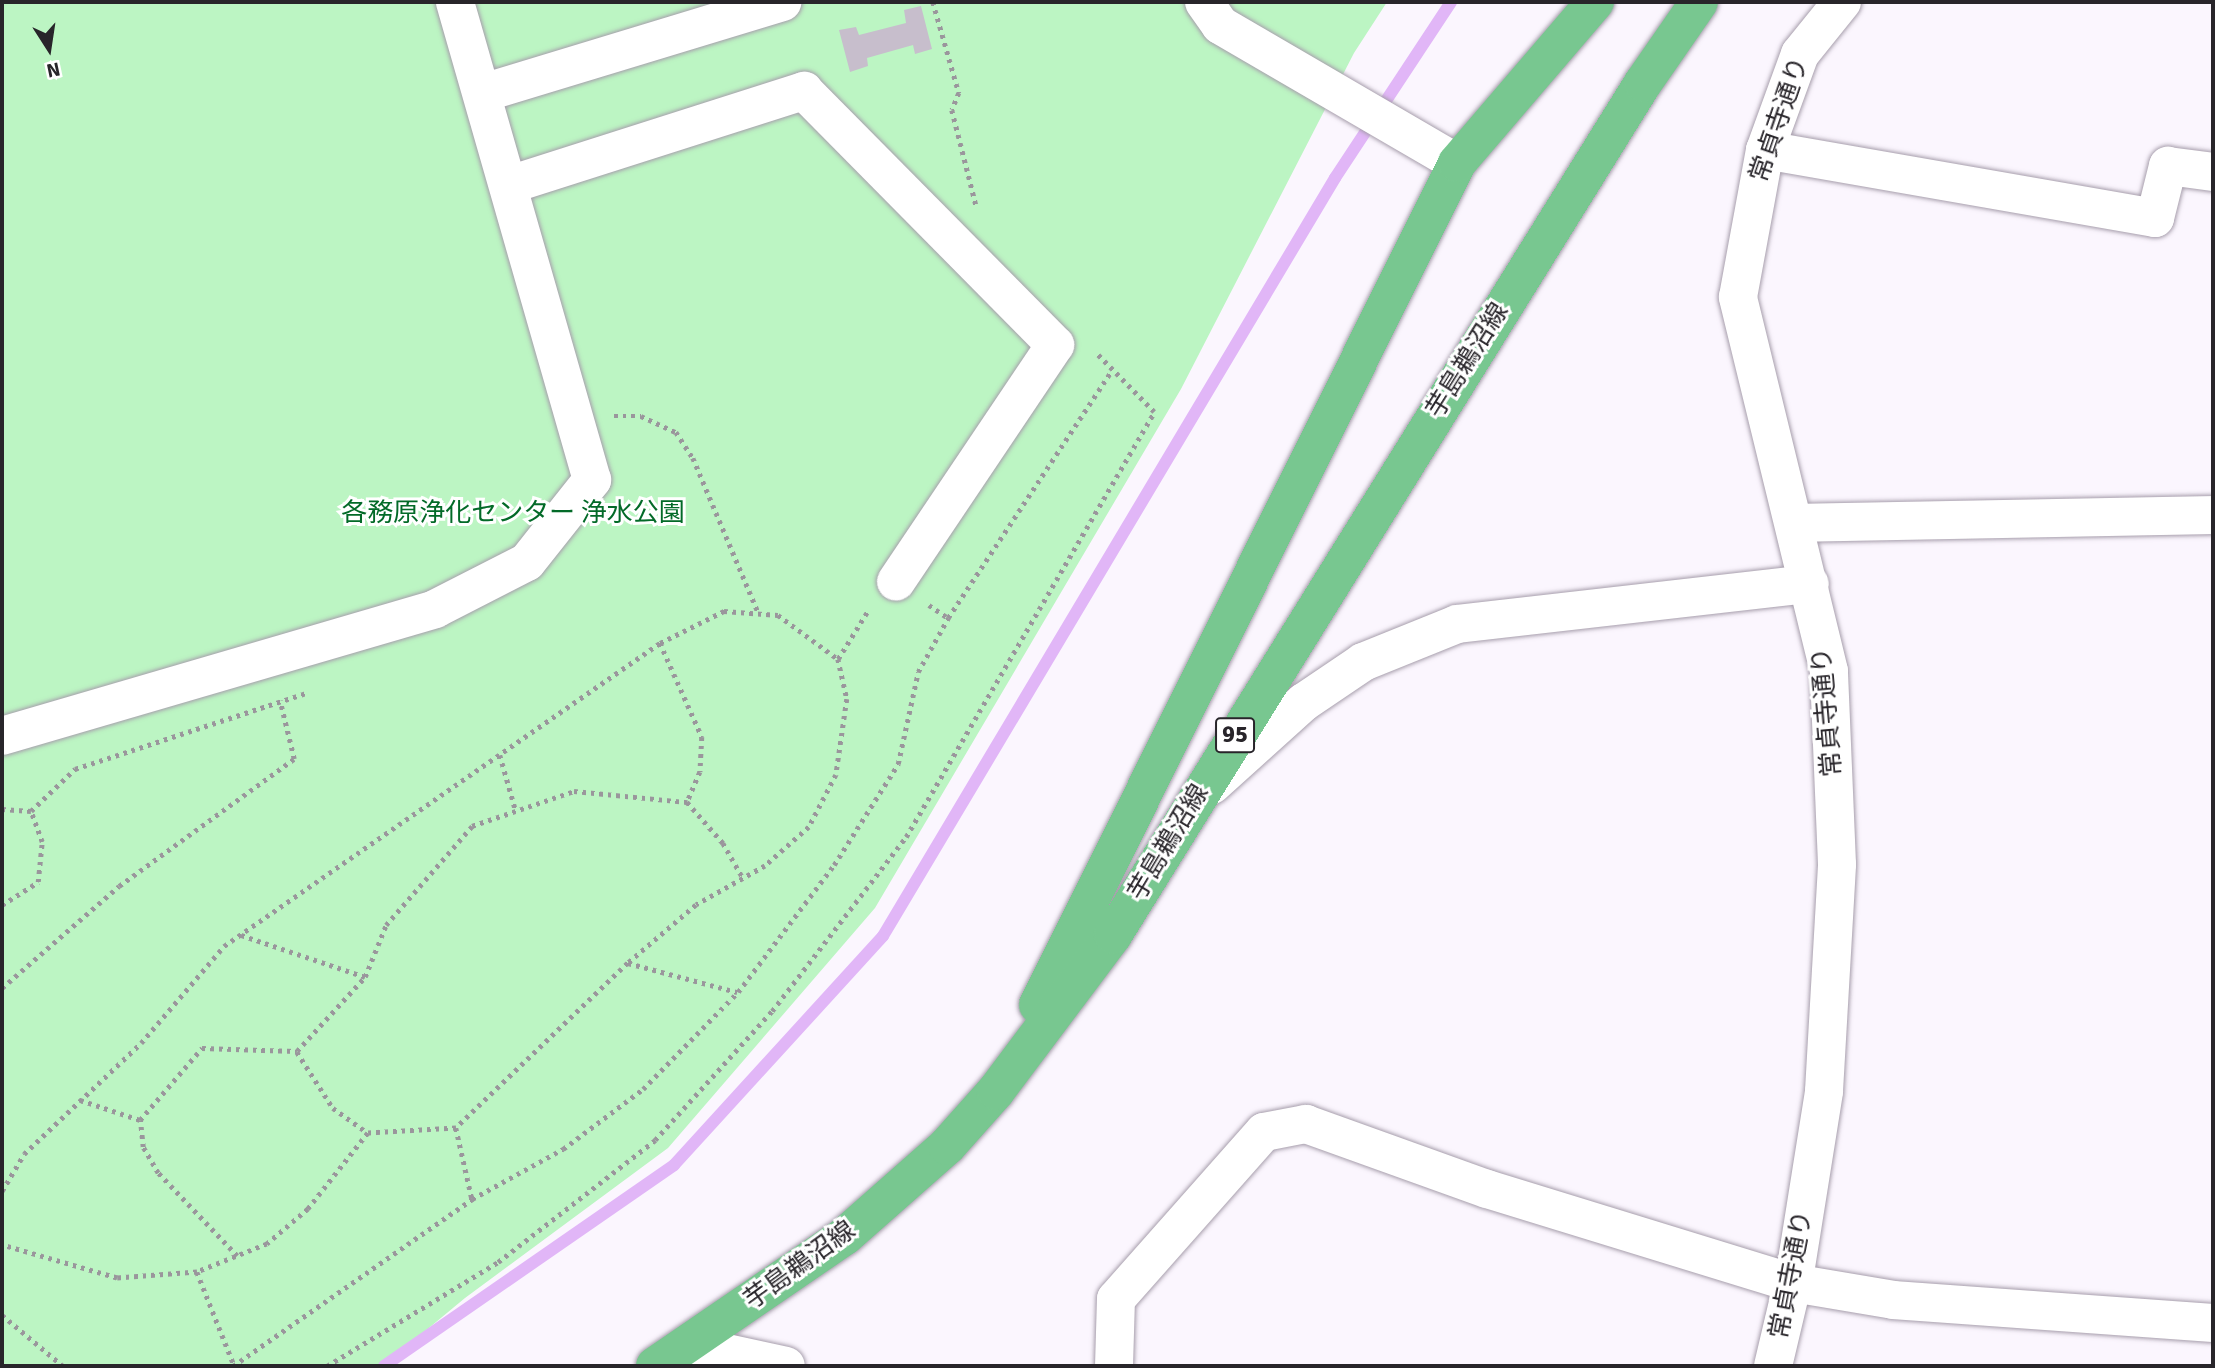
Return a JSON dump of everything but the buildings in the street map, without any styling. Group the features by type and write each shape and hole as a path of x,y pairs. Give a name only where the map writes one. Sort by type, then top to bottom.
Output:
{"main road":[{"path":"996,1091 1457,163 1595,2"},
{"name":"芋島鵜沼線","path":"655,1366 690,1345 845,1236 947,1146 996,1091 1113,935 1699,2"}],"street":[{"path":"2,736 435,609 527,562 592,480 455,2"},
{"path":"483,93 782,2"},
{"path":"1204,2 1220,25 1399,132 1457,163"},
{"name":"常貞寺通り","path":"1773,1366 1793,1283 1824,1091 1837,864 1829,671 1797,523 1738,297 1765,150 1800,54 1842,2"},
{"path":"509,185 804,91 1055,345 895,582"},
{"path":"1765,150 2155,218 2168,166 2213,172"},
{"path":"1797,523 2213,515"},
{"path":"1196,800 1304,702 1343,675 1457,624 1811,584"},
{"path":"1114,1366 1116,1298 1264,1132 1307,1124 1487,1189 1793,1283 1893,1300 2213,1323"},
{"path":"690,1345 786,1366"}],"path":[{"path":"933,2 959,93 952,110 979,214"},
{"path":"327,1366 498,1262 655,1140 772,1011 906,836 1154,412 1093,350"},
{"path":"197,1272 234,1366 472,1199 562,1149 643,1089 738,992 834,865 898,764 918,672 948,618 1112,370"},
{"path":"577,427 615,416 641,416 676,432 693,457 759,614"},
{"path":"838,659 889,578 948,618"},
{"path":"2,1191 24,1154 241,935 660,643 724,611 778,615 838,659 847,699 836,775 809,827 743,878 696,905 628,963 456,1128 368,1133 333,1108 297,1051"},
{"path":"660,643 702,737 700,772 687,802"},
{"path":"2,809 31,811 75,769 320,688"},
{"path":"2,988 119,886 294,759 280,701"},
{"path":"500,755 515,808"},
{"path":"237,1256 158,1173 143,1147 140,1120 202,1048 297,1051 365,977 386,925 436,862 472,826 515,808 574,791 687,802 723,842 743,878"},
{"path":"2,905 38,882 41,842 31,811"},
{"path":"241,935 365,977"},
{"path":"628,963 738,992"},
{"path":"80,1100 140,1120"},
{"path":"456,1128 472,1199"},
{"path":"2,1245 117,1278 197,1272 267,1244 308,1209 368,1133"},
{"path":"2,1315 63,1366"}],"green space":[{"name":"各務原浄化センター 浄水公園","path":"2,2 1387,2 1354,53 1181,389 875,908 668,1148 465,1298 383,1366 2,1366"}],"waterway":[{"path":"384,1366 674,1165 883,936 1335,178 1451,2"}]}
